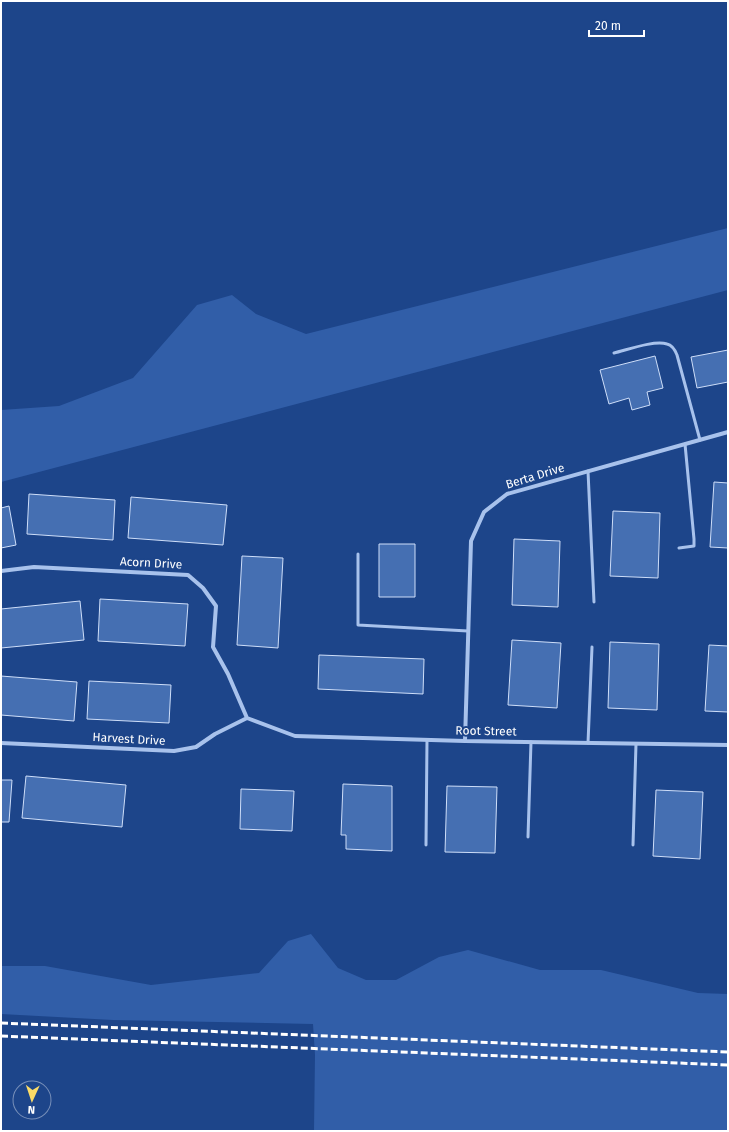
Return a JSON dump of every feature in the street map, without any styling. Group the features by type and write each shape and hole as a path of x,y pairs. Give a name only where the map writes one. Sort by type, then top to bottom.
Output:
{"street":[{"name":"Berta Drive","path":"465,741 471,541 484,512 507,494 728,432"},
{"name":"Acorn Drive","path":"1,571 34,567 188,575 203,588 216,606 213,647 228,674 247,718"},
{"name":"Root Street","path":"247,718 296,736 465,741 728,745"},
{"name":"Harvest Drive","path":"1,744 174,751 196,747 215,734 247,718"}],"lane":[{"path":"614,352 658,343 668,344 673,347 677,355 700,440"},
{"path":"679,548 694,546 685,444"},
{"path":"588,471 594,602"},
{"path":"358,554 358,625 468,631"},
{"path":"588,743 592,647"},
{"path":"426,845 428,740"},
{"path":"528,837 531,742"},
{"path":"633,845 636,744"}],"shaded area":[{"path":"728,228 728,290 1,482 1,410 59,406 133,378 197,305 232,295 256,314 306,334"},
{"path":"311,934 338,968 366,980 396,980 439,957 468,950 540,970 601,970 698,993 728,994 728,1131 314,1131 315,1055 313,1024 113,1020 1,1014 1,966 45,966 151,985 259,973 288,941"}],"building":[{"path":"728,350 728,382 697,388 691,357"},
{"path":"655,356 663,388 647,392 650,405 632,410 629,398 609,404 600,370"},
{"path":"714,482 728,483 728,548 710,547"},
{"path":"29,494 115,500 113,540 27,534"},
{"path":"131,497 227,505 223,545 128,538"},
{"path":"9,506 16,545 1,548 1,508"},
{"path":"613,511 660,513 658,578 610,576"},
{"path":"514,539 560,541 558,607 512,605"},
{"path":"379,544 415,544 415,597 379,597"},
{"path":"242,556 283,558 278,648 237,645"},
{"path":"100,599 188,604 185,646 98,641"},
{"path":"80,601 84,640 1,648 1,609"},
{"path":"512,640 561,643 557,708 508,705"},
{"path":"610,642 659,644 657,710 608,708"},
{"path":"709,645 728,646 728,712 705,711"},
{"path":"319,655 424,659 423,694 318,689"},
{"path":"1,676 77,682 74,721 1,715"},
{"path":"89,681 171,685 169,723 87,719"},
{"path":"26,776 126,785 122,827 22,818"},
{"path":"1,780 12,780 9,822 1,822"},
{"path":"343,784 392,786 392,851 346,849 346,835 341,835"},
{"path":"447,786 497,787 495,853 445,852"},
{"path":"241,789 294,791 292,831 240,829"},
{"path":"656,790 703,792 700,859 653,856"}],"railway":[{"path":"1,1023 728,1052"},
{"path":"1,1036 728,1065"}]}
